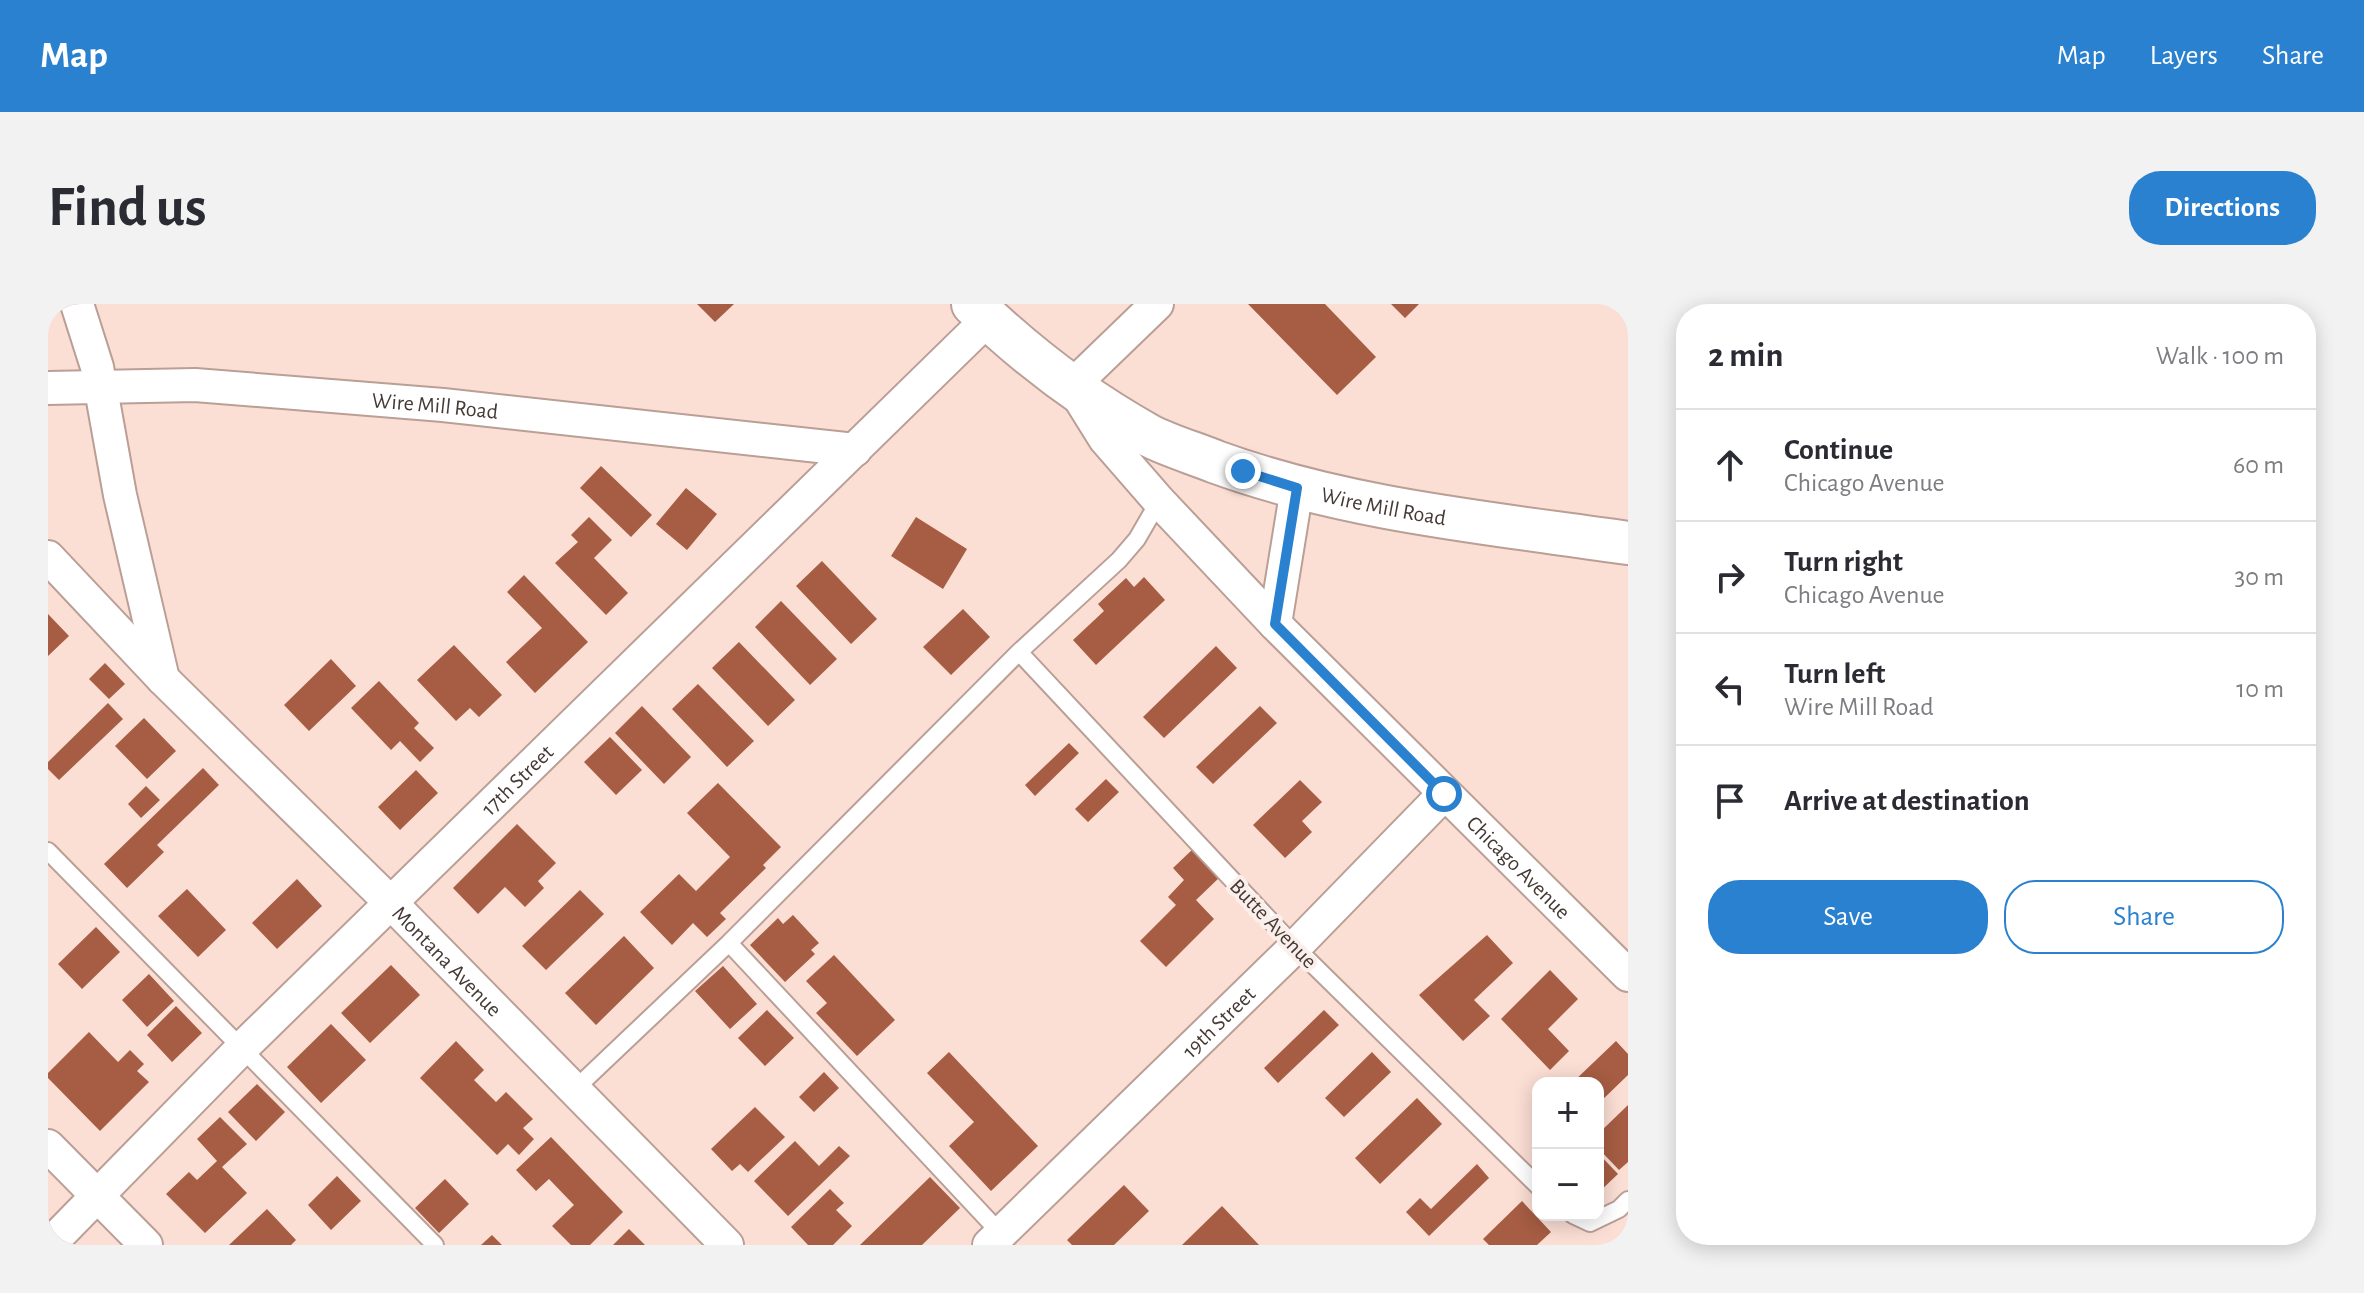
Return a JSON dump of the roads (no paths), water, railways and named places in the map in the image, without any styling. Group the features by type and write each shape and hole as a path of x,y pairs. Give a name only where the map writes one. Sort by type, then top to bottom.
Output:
{"street":[{"path":"77,304 102,388 120,495 163,679"},
{"path":"1072,386 1157,304"},
{"name":"Wire Mill Road","path":"980,311 1072,386 1107,410 1150,436 1243,471 1297,488 1407,512 1628,543"},
{"name":"17th Street","path":"49,1245 241,1049 855,450 980,311"},
{"name":"Wire Mill Road","path":"48,388 195,385 427,404 855,450"},
{"name":"Chicago Avenue","path":"1072,386 1105,439 1275,624 1628,975"},
{"path":"1275,624 1297,488"},
{"name":"Montana Avenue","path":"48,557 163,679 391,903 727,1245"},
{"name":"19th Street","path":"1000,1241 1444,794"},
{"path":"48,1146 146,1245"}],"lane":[{"path":"574,1090 729,943 1019,652 1119,560 1137,539 1159,501"},
{"name":"Butte Avenue","path":"1019,652 1295,947 1532,1180"},
{"path":"48,851 435,1245"},
{"path":"729,943 1000,1241"},
{"path":"1604,1216 1619,1209 1628,1200"}]}
